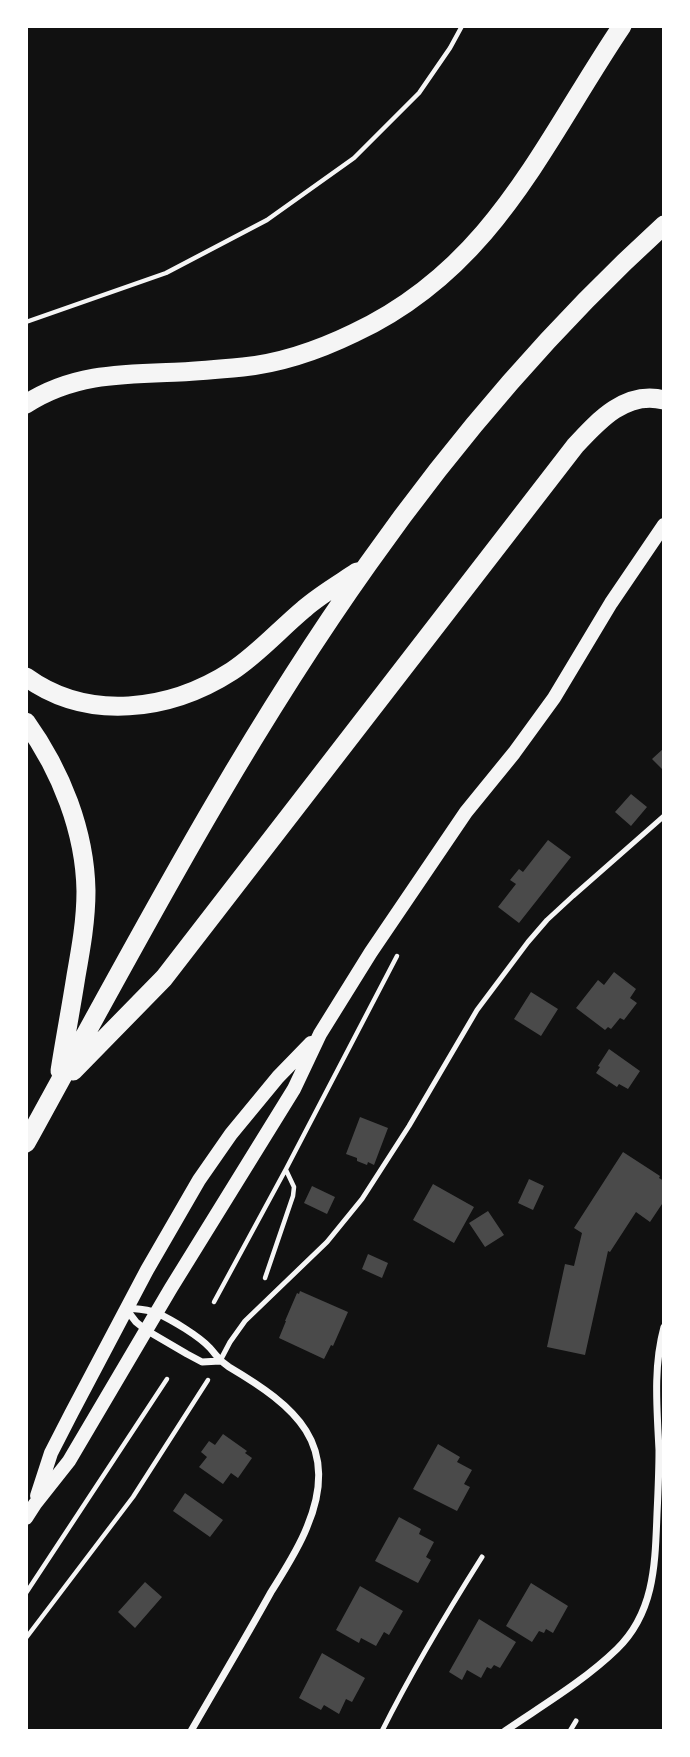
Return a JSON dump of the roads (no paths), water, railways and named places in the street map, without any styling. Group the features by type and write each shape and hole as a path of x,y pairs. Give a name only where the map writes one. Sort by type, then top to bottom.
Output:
{"highway":[{"path":"26,404 57,387 87,379 130,373 192,372 248,367 290,358 339,341 404,306 462,257 502,212 540,158 622,26"},
{"path":"26,1143 231,778 366,566 436,473 521,370 567,320 664,225"},
{"path":"57,1086 164,978 575,446 603,417 617,407 645,398 664,400"},
{"path":"26,677 54,694 89,704 132,706 172,699 196,690 233,670 307,606 366,566"},
{"path":"26,722 51,762 72,809 83,860 86,890 82,939 57,1086"}],"main road":[{"path":"26,1518 69,1461 294,1089 320,1034 372,952 446,839 554,698 611,603 664,525"},
{"path":"35,1503 51,1452 126,1308 200,1180 223,1145 278,1077 320,1034"}],"street":[{"path":"126,1308 146,1330 202,1362 220,1361"},
{"path":"126,1308 157,1313 209,1347 220,1361 275,1396 301,1422 315,1451 318,1468 319,1483 314,1511 300,1543 191,1731"},
{"path":"505,1731 514,1728 590,1673 619,1647 638,1621 651,1592 659,1461 656,1379 659,1345 664,1327"}],"lane":[{"path":"220,1361 245,1321 310,1260 362,1199 409,1126 477,1010 528,942 547,920 664,816"},
{"path":"382,1731 406,1682 482,1557"},
{"path":"570,1731 576,1721"}]}
